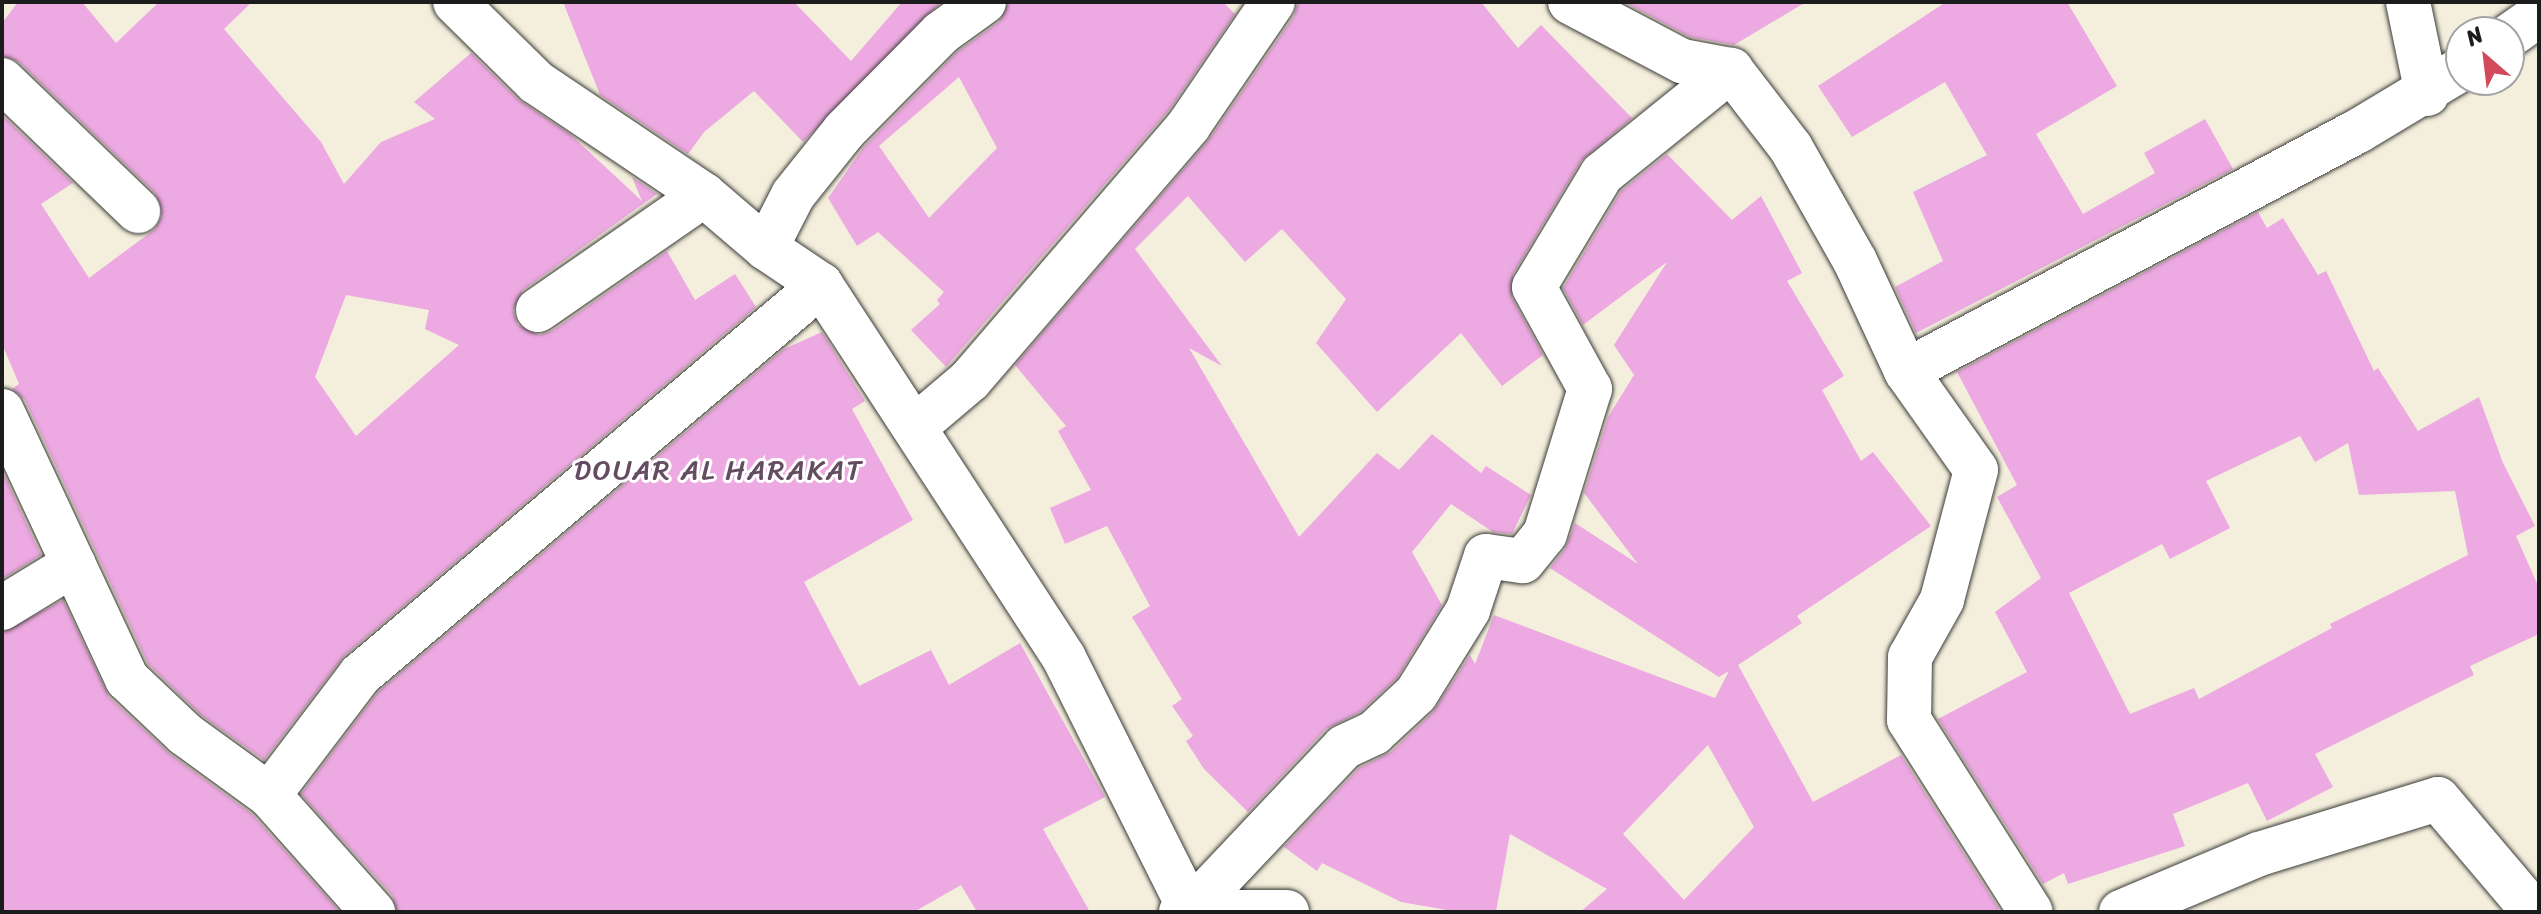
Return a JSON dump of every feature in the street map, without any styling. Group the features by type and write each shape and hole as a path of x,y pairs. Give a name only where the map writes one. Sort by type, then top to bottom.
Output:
{"street":[{"path":"455,2 536,82 704,195 766,248 821,285 917,425 1064,658 1188,911"},
{"path":"766,248 793,195 844,131 941,33 984,2"},
{"path":"917,425 970,380 1189,125 1273,2"},
{"path":"1570,2 1682,61 1731,70 1791,148 1855,261 1906,371 1976,470 1942,600 1910,657 1909,720 2031,912"},
{"path":"1906,371 2444,82 2408,2"},
{"path":"1188,911 1344,747 1374,733 1416,694 1468,610 1486,556 1523,561 1545,534 1590,389 1534,287 1602,174 1731,70"},
{"path":"2,80 138,211"},
{"path":"538,310 704,195"},
{"path":"269,795 360,675 821,285"},
{"path":"2,411 127,679 185,734 269,795 373,912"},
{"path":"2,608 74,564"},
{"path":"2121,912 2259,854 2438,799 2534,912"},
{"path":"1188,911 1287,912"}],"building":[{"path":"18,2 82,2 116,43 159,2 252,2 224,29 321,142 344,184 381,142 435,119 414,102 471,53 519,100 571,135 642,201 632,177 657,194 523,290 513,311 518,325 539,335 552,331 667,251 695,300 735,274 756,307 344,656 264,760 201,715 148,664 25,400 12,389 19,384 2,344 2,115 73,183 41,204 89,278 155,229 162,216 155,193 19,62 2,56 2,23","holes":["346,295 429,310 425,329 459,345 356,436 315,377"]},
{"path":"563,2 794,2 851,61 902,2 941,2 803,142 754,91 704,132 688,154 600,95"},
{"path":"1009,2 1223,2 1235,14 1169,110 946,367 911,330 940,304 937,300 944,292 878,232 857,246 828,198 863,148 957,52 999,22","holes":["959,77 997,148 929,218 879,146"]},
{"path":"1298,2 1481,2 1518,48 1541,25 1632,118 1581,161 1513,274 1512,298 1543,355 1502,386 1461,333 1377,412 1316,343 1346,299 1282,229 1245,262 1188,196 1135,249 1222,366 1189,348 1299,537 1377,453 1399,470 1432,434 1481,473 1486,466 1531,495 1512,534 1493,532 1451,504 1412,552 1442,605 1397,678 1360,712 1326,729 1248,812 1204,769 1186,741 1193,736 1172,706 1182,699 1132,617 1150,606 1107,526 1065,544 1050,508 1091,490 1058,431 1066,426 1015,365 1208,141 1294,16"},
{"path":"1624,2 1806,2 1734,45 1690,37"},
{"path":"1946,2 2067,2 2117,86 2036,134 2083,214 2155,173 2144,153 2205,119 2233,169 1916,333 1895,287 1943,261 1913,192 1987,155 1945,82 1852,137 1818,86"},
{"path":"1667,154 1732,220 1761,196 1802,273 1787,281 1844,376 1822,390 1861,461 1873,452 1931,526 1797,616 1802,623 1738,665 1813,802 1901,755 1999,909 1994,912 1580,912 1607,889 1510,834 1496,912 1458,912 1401,902 1322,863 1317,871 1284,847 1359,768 1391,752 1433,712 1470,655 1475,664 1494,615 1715,698 1729,671 1719,677 1550,568 1565,549 1575,523 1638,564 1584,493 1608,417 1634,375 1614,345 1667,262 1583,325 1563,288 1621,191","holes":["1708,745 1754,827 1684,900 1623,834"]},
{"path":"2258,212 2267,228 2283,218 2318,275 2326,271 2374,371 2378,368 2418,431 2479,397 2503,463 2535,526 2516,536 2539,588 2539,634 2470,666 2474,675 2315,754 2333,787 2267,821 2248,783 2173,814 2185,846 2068,884 2064,873 2043,884 1938,719 2027,672 1995,612 2041,578 1997,497 2017,485 1957,372","holes":["2300,436 2315,462 2348,443 2359,495 2455,491 2468,555 2330,624 2332,628 2199,699 2194,688 2130,714 2069,593 2162,544 2170,559 2230,528 2206,481"]},
{"path":"822,332 865,401 852,409 913,520 804,582 859,686 931,650 949,685 1020,643 1105,797 1043,829 1090,912 977,912 961,885 914,912 397,912 392,895 301,794 378,692 784,349"},
{"path":"2,470 41,555 2,579"},
{"path":"63,600 109,697 170,754 252,814 340,912 2,912 2,633"}],"district":[{"name":"DOUAR AL HARAKAT","path":"719,470"}]}
